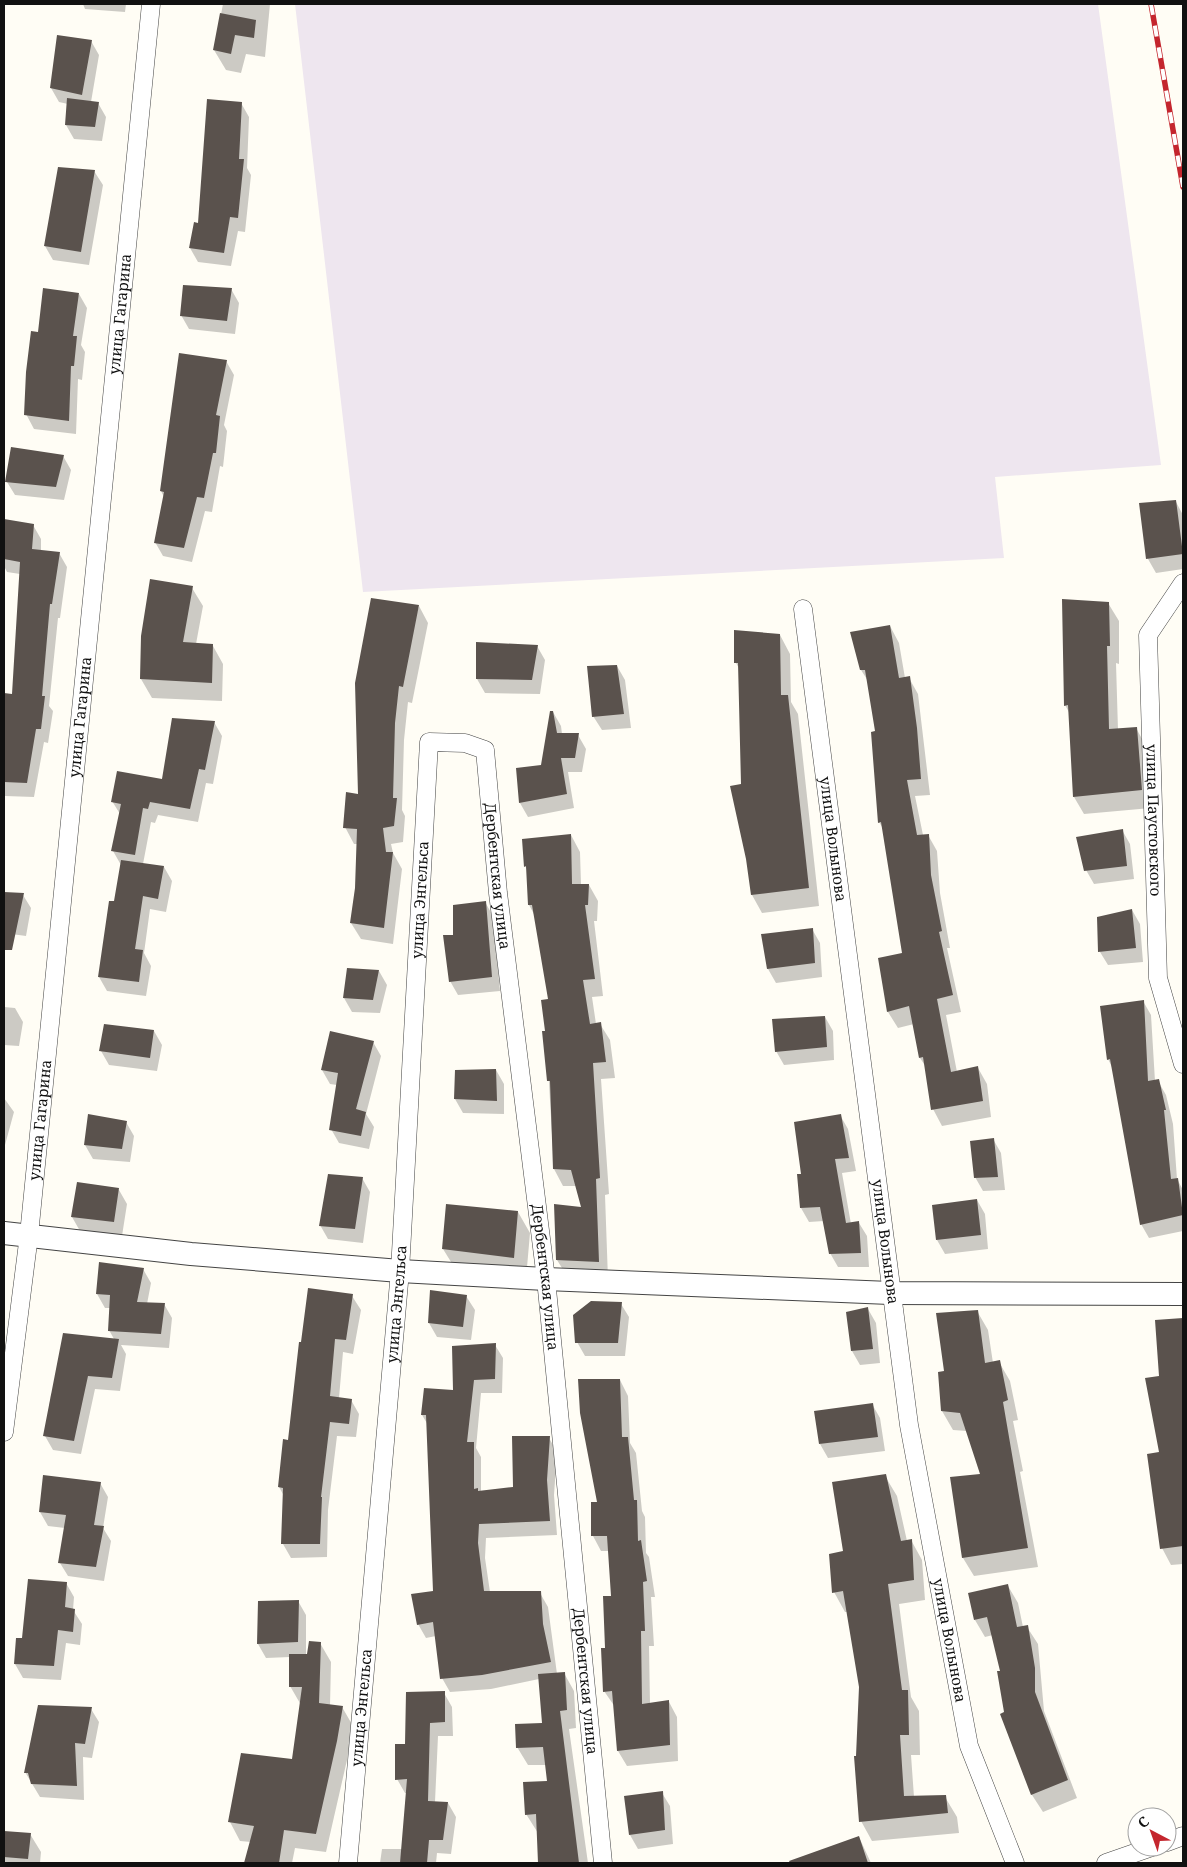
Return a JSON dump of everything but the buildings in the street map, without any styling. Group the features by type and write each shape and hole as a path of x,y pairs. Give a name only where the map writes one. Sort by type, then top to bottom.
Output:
{"street":[{"name":"улица Гагарина","path":"4,1432 29,1235 151,4"},
{"name":"улица Паустовского","path":"1183,583 1148,635 1158,978 1183,1064"},
{"name":"улица Волынова","path":"803,610 890,1293 909,1425 969,1746 1015,1863"},
{"name":"улица Энгельса","path":"348,1863 400,1271 429,742"},
{"name":"Дербентская улица","path":"429,742 465,743 485,750 498,893 546,1279 603,1863"},
{"path":"4,1233 192,1254 400,1271 546,1279 890,1293 1183,1294"},
{"path":"1106,1863 1127,1856"}],"shaded area":[{"path":"295,4 1098,4 1161,465 995,477 1004,558 363,592"}],"railway":[{"path":"1151,4 1183,187"}]}
